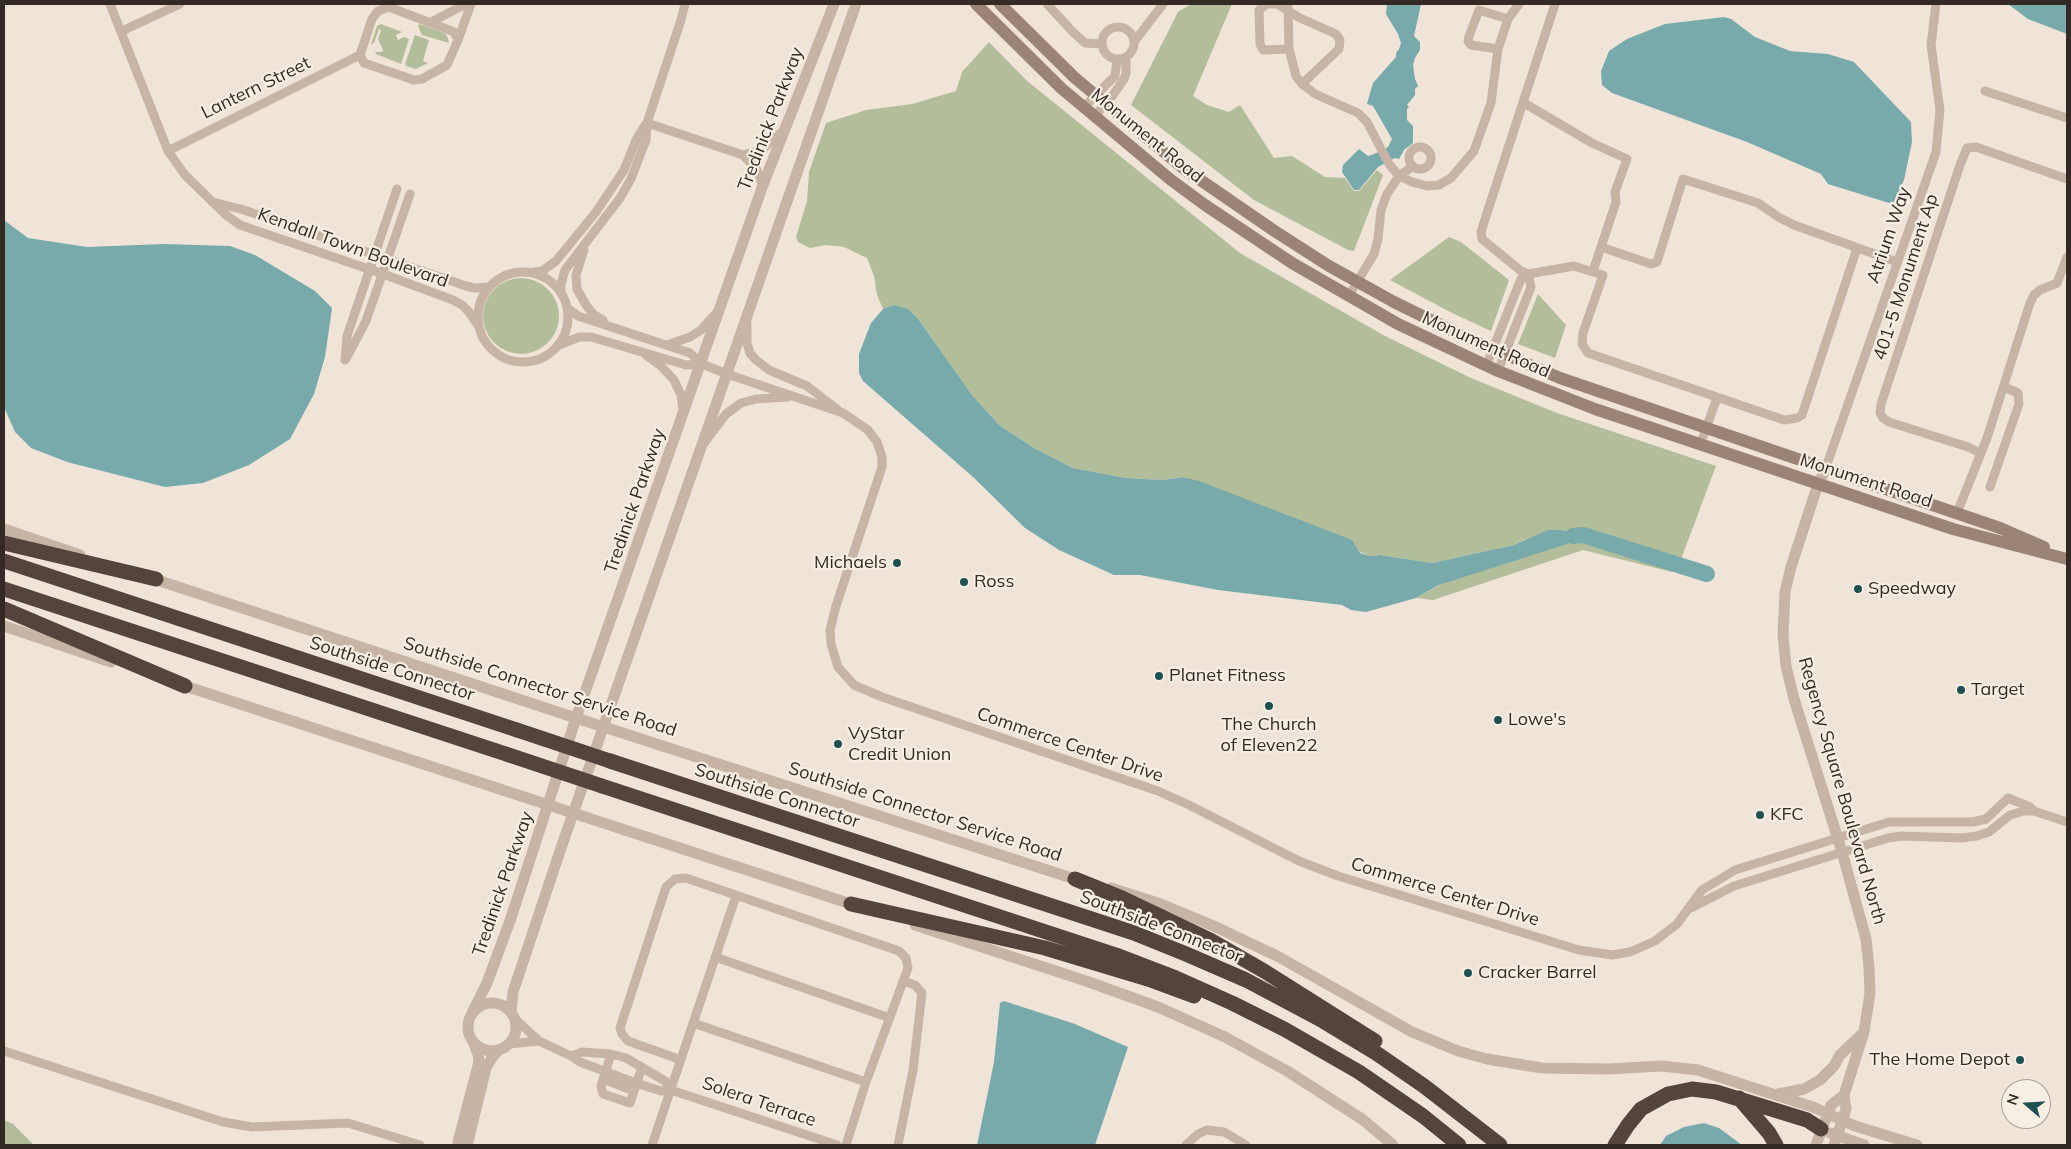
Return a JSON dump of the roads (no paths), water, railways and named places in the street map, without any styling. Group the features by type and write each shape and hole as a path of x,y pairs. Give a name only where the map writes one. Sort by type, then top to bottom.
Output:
{"highway":[{"path":"4,543 156,580"},
{"name":"Southside Connector","path":"4,561 1134,933 1246,980 1323,1021 1424,1086 1500,1145"},
{"path":"4,589 1116,955 1232,1002 1284,1029 1359,1072 1459,1145"},
{"path":"4,608 185,686"},
{"path":"1075,879 1172,920 1264,971 1374,1040 1424,1086"},
{"path":"851,904 1045,948 1148,979 1251,1020 1391,1094"},
{"path":"1615,1145 1628,1124 1641,1109 1668,1094 1692,1089 1716,1092 1738,1098 1807,1120 1821,1129"},
{"path":"1738,1098 1769,1133 1776,1145"}],"main road":[{"name":"Monument Road","path":"976,4 1025,54 1083,108 1205,205 1292,263 1348,297 1398,324 1486,366 1595,410 1953,528 1998,542 2067,558"},
{"name":"Monument Road","path":"1000,4 1106,105 1220,194 1273,230 1358,282 1434,322 1499,353 1560,378 1825,470 2000,528 2067,558"}],"street":[{"name":"Kendall Town Boulevard","path":"110,4 168,151 185,175 213,202 240,225 383,274 462,305 479,327"},
{"path":"122,31 180,4"},
{"path":"431,22 466,4"},
{"path":"458,40 454,32 431,22 389,7 376,7 360,55 364,64 406,79 422,79 447,65 458,40 471,4"},
{"path":"647,123 637,138 624,170 596,212 555,262 542,271 520,271 508,274 498,279 489,287 479,306 479,327 483,339 500,356 512,361 536,360 548,354 557,346 566,328 567,308 561,292 565,270 620,198 632,178 646,140 647,123 681,20 684,4"},
{"name":"Tredinick Parkway","path":"473,1011 487,983 549,805 576,718 702,364 763,185 834,4"},
{"path":"512,1014 499,1004 492,1003 485,1004 473,1011 467,1027 470,1039 478,1054 479,1062 458,1142 461,1145 468,1142 486,1068 493,1056 509,1044 515,1034 516,1028 512,1014 514,992 603,727 856,4"},
{"path":"1047,4 1086,43 1102,44"},
{"path":"1083,108 1115,76 1122,59 1132,52 1134,42 1163,4"},
{"path":"1289,49 1263,50 1260,44 1259,10 1268,4 1287,6 1300,18 1336,34 1340,40 1339,49 1302,84"},
{"path":"1287,6 1289,49 1296,76 1302,84 1315,94 1358,113 1367,122 1389,164 1400,176 1427,186 1439,185 1451,178 1474,151 1491,103 1498,49 1508,19 1519,4"},
{"path":"1528,274 1521,271 1491,248 1482,239 1481,232 1555,4"},
{"name":"Atrium Way","path":"1825,470 1934,159 1940,110 1932,45 1936,4"},
{"path":"1498,49 1472,45 1468,41 1469,36 1479,10 1508,19"},
{"path":"1122,59 1105,54 1102,44 1108,31 1117,27 1122,28 1130,33 1134,42"},
{"name":"Lantern Street","path":"168,151 360,55"},
{"path":"1094,117 1106,105 1124,79 1126,73 1122,59"},
{"path":"1984,90 2067,118"},
{"path":"1524,103 1592,143 1627,159 1615,192 1616,202 1593,272"},
{"path":"647,123 743,155 757,170 763,185"},
{"path":"743,155 762,149 784,130"},
{"name":"401-5 Monument Ap","path":"1980,453 1968,447 1890,422 1880,413 1881,404 1967,148 1976,147 2067,179"},
{"path":"1348,297 1374,254 1378,239 1381,210 1387,194 1400,176 1412,166"},
{"path":"1601,247 1651,264 1657,262 1683,179 1758,203 1794,225 1897,262"},
{"path":"397,190 347,336 346,360 366,321 410,194"},
{"name":"Kendall Town Boulevard","path":"213,202 244,210 466,286 475,288 489,287"},
{"path":"587,242 576,275 577,289 580,297 592,314 609,325"},
{"path":"1498,371 1499,353 1508,312 1521,279 1528,274 1574,266 1603,275 1583,334 1582,344 1588,353 1716,398 1784,420 1792,420 1802,415 1857,248"},
{"path":"1957,513 2004,387 2034,295 2040,290 2057,283 2067,257"},
{"path":"532,272 549,280 561,292"},
{"path":"1486,366 1499,353 1520,316 1531,287 1528,274"},
{"name":"Commerce Center Drive","path":"567,308 578,316 690,353 702,364 727,374 843,413 868,430 877,442 882,457 882,467 836,606 830,630 830,644 838,667 854,685 882,697 1158,791 1190,805 1271,848 1325,871 1579,950 1612,954 1644,947 1667,933 1691,908 1702,890 1735,870 1889,822 1973,822 1986,819 2008,798"},
{"path":"667,345 690,338 701,330 721,308"},
{"path":"1508,312 1520,316"},
{"path":"746,318 747,343 756,360 769,370 807,386 843,413"},
{"name":"Commerce Center Drive","path":"557,346 569,339 591,337 686,364 702,364"},
{"path":"642,351 660,365 674,380 681,395 684,414"},
{"path":"1990,487 2019,404 2018,393 2004,387"},
{"path":"701,447 726,414 741,403 756,399 793,396"},
{"path":"1700,445 1716,398"},
{"name":"Regency Square Boulevard North","path":"1825,470 1818,484 1791,567 1785,592 1783,636 1786,666 1794,699 1842,852 1866,939 1869,967 1870,992 1864,1032 1844,1095 1846,1109 1835,1141"},
{"name":"Southside Connector Service Road","path":"4,529 603,727 1075,879 1122,890 1161,904 1279,957 1412,1032 1458,1051 1487,1059 1542,1068 1573,1070 1680,1066 1715,1074 1918,1145"},
{"path":"4,626 1089,982 1158,1007 1208,1029 1287,1071 1362,1119 1393,1145"},
{"path":"1999,824 2008,798 2030,807 2034,811 2067,822"},
{"name":"Commerce Center Drive","path":"1691,908 1734,886 1888,838 1901,836 1962,838 1977,836 1989,832 2016,812 2034,811"},
{"path":"681,1060 628,1042 620,1028 666,887 675,879 686,878 899,951 906,958 908,968 866,1082 846,1145"},
{"path":"652,1145 736,896"},
{"path":"715,956 890,1018"},
{"path":"898,1145 914,1070 922,993 916,984 903,981"},
{"name":"Solera Terrace","path":"512,1014 539,1041 571,1056 604,1075 635,1087 661,1091 671,1090 837,1145"},
{"path":"693,1023 866,1082"},
{"path":"1775,1094 1804,1089 1820,1080 1834,1066 1840,1054 1864,1032"},
{"name":"Solera Terrace","path":"509,1044 539,1041"},
{"path":"474,1044 485,1051 498,1051"},
{"path":"4,1051 223,1122 252,1127 348,1123 420,1145"},
{"name":"Solera Terrace","path":"571,1056 582,1052 611,1054 626,1058 665,1080 671,1090"},
{"path":"611,1054 601,1086 603,1094 630,1103 642,1067"},
{"name":"Regency Square Boulevard North","path":"1816,1145 1831,1105 1844,1095"},
{"path":"1821,1129 1835,1141 1864,1145"},
{"path":"1186,1145 1198,1134 1207,1130 1224,1132 1246,1145"}],"water":[{"path":"1387,4 1421,4 1414,36 1420,42 1420,50 1413,65 1418,86 1415,89 1415,95 1407,105 1409,107 1407,109 1407,120 1413,126 1413,143 1404,150 1399,159 1395,158 1378,167 1359,190 1354,190 1342,172 1343,165 1359,149 1368,156 1388,147 1392,139 1373,106 1367,104 1373,83 1396,57 1401,43 1386,14"},
{"path":"2008,4 2067,4 2067,34 2028,19"},
{"path":"1724,17 1731,19 1755,37 1790,51 1828,54 1854,62 1911,122 1912,142 1904,180 1894,202 1889,203 1828,184 1821,174 1747,142 1612,93 1602,85 1601,71 1609,51 1627,39 1665,24"},
{"path":"4,220 28,238 87,247 164,244 230,246 255,255 315,291 332,308 325,357 314,394 290,439 249,465 203,483 165,487 67,462 31,448 15,432 4,407"},
{"path":"894,305 908,309 919,320 972,395 999,425 1034,448 1073,468 1126,478 1163,480 1182,477 1199,481 1352,540 1360,553 1370,556 1380,555 1432,563 1514,545 1548,530 1561,530 1573,533 1573,538 1567,544 1439,585 1416,598 1366,612 1351,610 1342,605 1218,590 1140,575 1114,575 1059,550 1025,528 973,477 863,381 859,373 859,354 871,323 883,309"},
{"path":"1004,1001 1075,1024 1128,1047 1095,1145 977,1145 994,1062 1000,1003"},
{"path":"1704,1123 1719,1128 1742,1145 1660,1145 1666,1136 1684,1127"}],"waterway":[{"path":"1573,536 1583,535 1707,574"}],"place":[{"name":"Michaels","path":"897,563"},
{"name":"Ross","path":"964,582"},
{"name":"Speedway","path":"1858,589"},
{"name":"Planet Fitness","path":"1159,676"},
{"name":"Target","path":"1961,690"},
{"name":"The Church of Eleven22","path":"1269,706"},
{"name":"Lowe's","path":"1498,720"},
{"name":"VyStar Credit Union","path":"838,744"},
{"name":"KFC","path":"1760,815"},
{"name":"Cracker Barrel","path":"1468,973"},
{"name":"The Home Depot","path":"2020,1060"}]}
